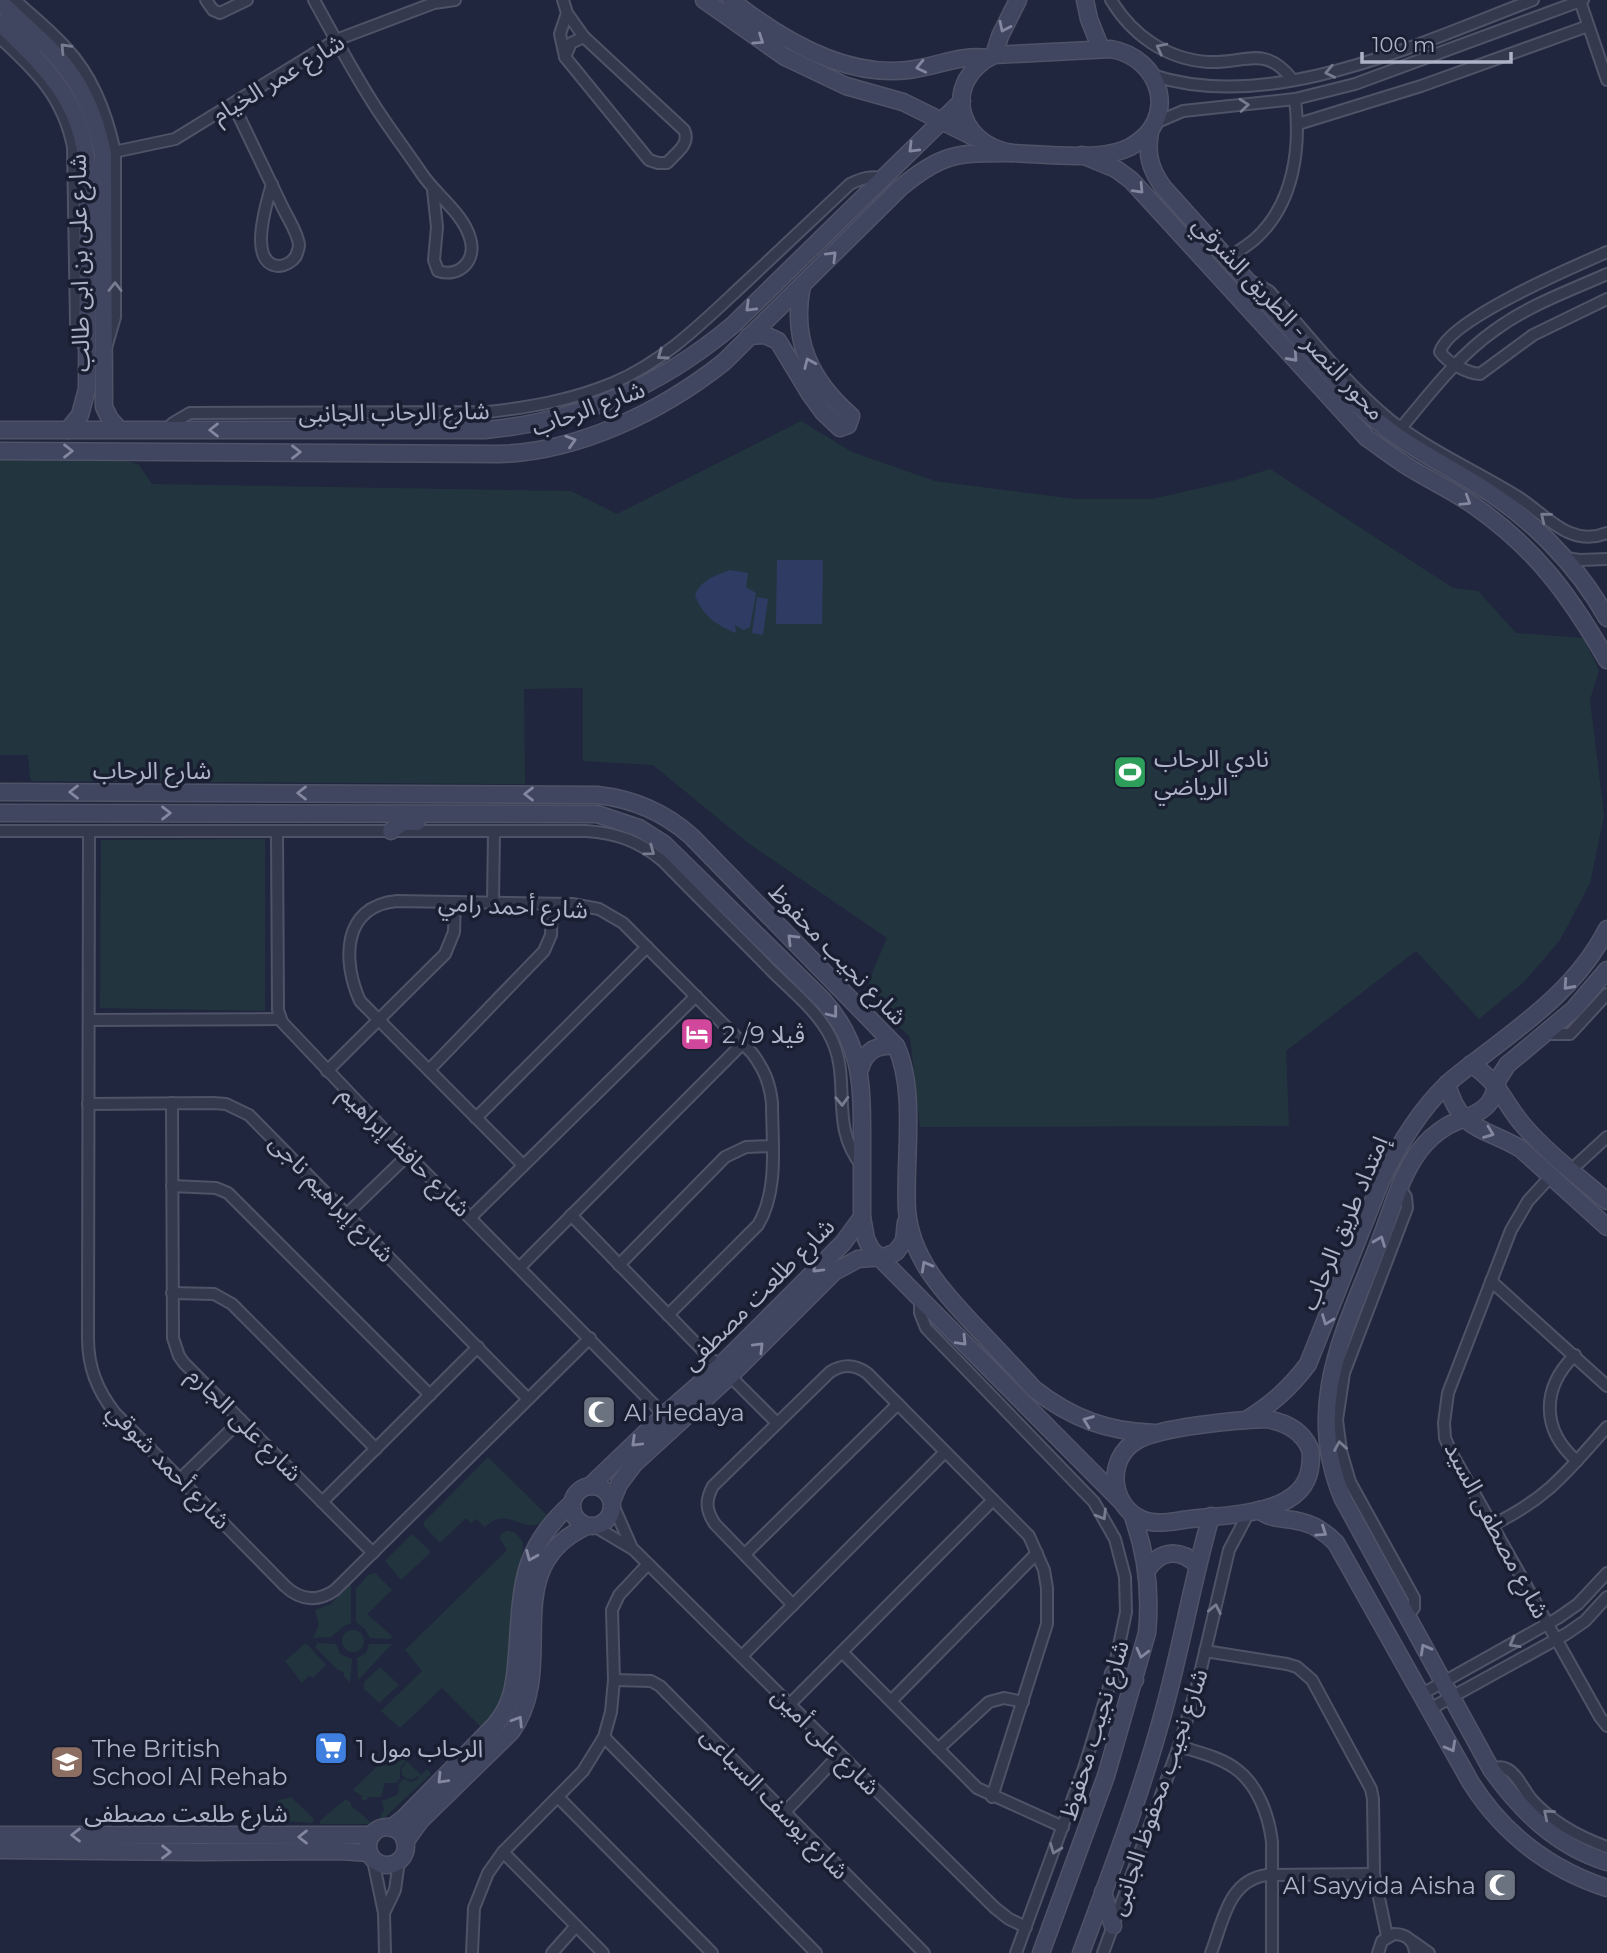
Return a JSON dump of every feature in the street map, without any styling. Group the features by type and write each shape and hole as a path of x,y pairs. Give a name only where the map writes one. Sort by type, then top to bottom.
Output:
{"street":[{"path":"15,0 67,49 79,64 105,115 109,153"},
{"path":"206,0 213,10 220,13 247,0"},
{"path":"314,0 373,103 433,190 466,227 471,241 471,255 465,268 452,274 438,271 436,265 437,227 433,190"},
{"name":"شارع عمر الخيام","path":"109,153 175,139 336,40 433,1 454,0"},
{"path":"563,0 584,37 684,130 687,137 684,145 667,163 649,160 565,57 560,34 568,13"},
{"path":"704,0 785,57 846,86 903,102 998,151 1012,153"},
{"path":"731,0 789,38 856,68 879,72 909,70 959,57 1121,50 1146,66 1152,75 1198,86 1226,87 1292,79 1346,68 1533,0"},
{"path":"975,138 966,122 962,101 970,76 991,57 1018,0"},
{"path":"1085,0 1101,49"},
{"path":"1111,0 1137,33 1167,52 1207,62 1261,57 1279,65 1292,79"},
{"path":"1082,155 1119,152 1140,140 1173,113 1198,108 1295,99 1385,75 1581,1 1607,80"},
{"name":"شارع على بن ابى طالب","path":"0,2 58,57 78,82 109,153 96,353 84,407 68,430"},
{"name":"شارع على بن ابى طالب","path":"0,23 56,79 69,101 83,135 87,161 96,353 104,407 119,429"},
{"path":"1298,124 1476,67 1588,26"},
{"path":"565,57 571,43 584,37"},
{"path":"0,38 47,86 60,107 69,131 74,171 76,323 78,334 96,353"},
{"path":"1468,44 1476,67"},
{"name":"محور النصر - الطريق الشرقي","path":"1152,75 1159,94 1158,114 1152,128 1148,155 1156,177 1373,418 1418,452 1491,487 1563,557 1585,583 1607,618"},
{"path":"1198,86 1198,108"},
{"path":"1228,258 1260,234 1283,199 1298,150 1295,99"},
{"name":"شارع الرحاب","path":"1,429 485,430 524,426 560,418 623,397 701,352 741,317 962,101"},
{"path":"233,104 272,184 299,245 297,253 285,265 276,266 267,262 262,253 262,220 272,184"},
{"name":"شارع الرحاب","path":"0,452 528,453 588,436 659,407 700,381 884,204 917,174 941,159 977,153 1082,155"},
{"name":"محور النصر - الطريق الشرقي","path":"1082,155 1108,164 1131,180 1367,438 1407,466 1473,505 1533,554 1579,611 1607,660"},
{"name":"شارع الرحاب الجانبى","path":"167,429 173,422 190,413 488,412 531,407 574,397 615,382 653,361 689,336 850,184 860,179 883,178"},
{"path":"870,190 884,204"},
{"path":"1200,256 1214,243"},
{"path":"1607,252 1505,300 1454,334 1442,346 1440,352 1444,358 1472,373 1484,372 1533,335 1607,299"},
{"path":"1559,273 1568,292"},
{"path":"1401,428 1455,364 1496,329 1519,314 1607,274"},
{"path":"1247,279 1269,292 1367,400 1401,428 1491,487 1519,498 1570,535 1586,537 1607,533"},
{"path":"749,336 765,335 778,341 823,412 840,428 848,425 851,416 822,387 806,356 798,313 802,285"},
{"path":"324,430 325,413"},
{"path":"524,426 528,453"},
{"path":"1563,557 1580,560 1607,559"},
{"name":"شارع الرحاب","path":"0,792 597,795"},
{"path":"597,795 597,814"},
{"name":"شارع نجيب محفوظ","path":"597,795 632,801 678,825 896,1046 906,1082 907,1212 915,1245 931,1276 1034,1389 1070,1414 1090,1423 1111,1429 1155,1433"},
{"name":"شارع الرحاب","path":"0,813 597,814"},
{"path":"391,831 402,822 424,821 430,814"},
{"name":"شارع نجيب محفوظ","path":"597,814 639,828 674,854 833,1012 850,1039 860,1069 862,1217 866,1239 877,1257 893,1269 1132,1514 1139,1532 1147,1570 1147,1633 1106,1776 1041,1953"},
{"path":"0,831 586,831 607,832 628,838 663,861 820,1020 837,1053 841,1072 845,1139 851,1153 862,1166"},
{"name":"شارع أحمد شوقي","path":"89,831 88,1345 91,1368 96,1384 115,1413 285,1586 300,1597 310,1599 328,1595 590,1338"},
{"path":"89,1020 280,1018 277,831"},
{"path":"494,831 494,903"},
{"name":"شارع أحمد رامي","path":"523,1166 360,1001 350,975 349,947 358,921 371,908 388,902 455,902 586,905 599,909 623,923 761,1064 770,1089 772,1146 771,1191 763,1217 668,1315"},
{"path":"327,1071 445,954 454,932 455,902"},
{"path":"429,1070 544,951 551,935 552,904"},
{"name":"إمتداد طريق الرحاب","path":"1246,1420 1284,1393 1308,1364 1392,1158 1417,1119 1447,1084 1556,998 1582,969 1607,929"},
{"path":"476,1118 647,947"},
{"name":"إمتداد طريق الرحاب","path":"1607,970 1574,1009 1507,1065 1490,1103 1472,1116 1448,1125 1418,1152 1400,1188 1326,1403 1328,1447 1335,1481 1363,1521 1407,1616 1491,1769 1521,1808 1553,1835 1578,1842 1607,1862"},
{"path":"1545,1034 1570,1034 1607,994"},
{"path":"471,1217 696,996"},
{"name":"شارع حافظ إبراهيم","path":"280,1018 408,1155 664,1415"},
{"path":"520,1267 743,1043"},
{"path":"860,1069 868,1052 886,1045 896,1046"},
{"path":"1471,1064 1496,1085 1533,1135 1607,1201"},
{"path":"1447,1084 1453,1103 1463,1119 1521,1149 1607,1227"},
{"name":"شارع على الجارم","path":"172,1103 173,1338 179,1356 373,1553"},
{"name":"شارع إبراهيم ناجى","path":"88,1104 226,1104 249,1115 528,1399"},
{"path":"1521,1149 1533,1135"},
{"path":"1572,1170 1607,1137"},
{"path":"619,1265 725,1157 746,1147 772,1146"},
{"path":"347,1214 408,1155"},
{"name":"شارع مصطفى السيد","path":"1551,1176 1519,1215 1491,1281 1448,1393 1445,1438 1556,1640 1607,1726"},
{"path":"172,1186 216,1188 228,1193 430,1395"},
{"name":"شارع طلعت مصطفى","path":"590,1486 664,1415 725,1372 834,1272 858,1259 891,1256 901,1247 907,1212"},
{"path":"572,1215 777,1423"},
{"name":"شارع طلعت مصطفى","path":"612,1503 619,1484 634,1464 725,1372 843,1243 862,1217"},
{"path":"1491,1281 1607,1386"},
{"path":"172,1293 214,1294 232,1304 376,1449"},
{"path":"920,1298 920,1313 926,1328 1081,1485 1107,1522 1121,1560 1126,1595 1124,1629 1113,1674 1063,1827 1016,1953"},
{"path":"322,1502 478,1347"},
{"path":"1575,1355 1557,1376 1550,1402 1550,1416 1559,1441 1577,1461"},
{"path":"793,1605 711,1517 708,1509 709,1493 713,1486 830,1372 844,1366 860,1368 1028,1536 1037,1553 1047,1588 1047,1624 992,1797"},
{"path":"1338,1371 1337,1420 1341,1451 1363,1521"},
{"path":"745,1555 898,1404"},
{"path":"1120,1500 1115,1488 1118,1462 1135,1442 1155,1433 1266,1419 1287,1424 1304,1439 1310,1449 1309,1474 1300,1492 1283,1504 1254,1511 1153,1523 1132,1514"},
{"path":"180,1479 241,1420"},
{"path":"1492,1525 1539,1499 1560,1481 1607,1427"},
{"path":"1310,1449 1328,1447"},
{"path":"742,1656 945,1451"},
{"path":"384,1913 395,1890 405,1842 421,1820 511,1732 522,1716 532,1679 534,1601 539,1573 552,1549 562,1540 610,1517 612,1503 606,1491 590,1486 578,1492 572,1503 545,1530 527,1566 522,1590 516,1679 507,1709 495,1725 404,1818 391,1828 379,1830 372,1835 368,1847 384,1913 385,1953"},
{"path":"790,1704 993,1500"},
{"path":"572,1503 575,1517 591,1526"},
{"name":"شارع على أمين","path":"612,1503 632,1548"},
{"path":"1254,1511 1277,1519 1301,1521 1314,1526 1336,1543 1476,1791 1506,1828 1550,1863 1607,1888"},
{"name":"شارع نجيب محفوظ الجانبى","path":"1103,1953 1179,1746 1229,1550 1254,1511"},
{"path":"1081,1953 1128,1827 1162,1718 1186,1628 1198,1564 1211,1516"},
{"name":"شارع على أمين","path":"591,1526 632,1548 995,1908 1026,1927"},
{"path":"891,1701 1037,1553"},
{"path":"1147,1570 1161,1556 1171,1553 1181,1553 1198,1564"},
{"path":"472,1953 472,1921 477,1896 488,1873 503,1852 591,1760 604,1737 611,1712 614,1680 612,1611 619,1595 648,1564"},
{"path":"1422,1694 1548,1624 1578,1604 1607,1573"},
{"path":"1430,1709 1556,1640 1585,1620 1607,1597"},
{"path":"1205,1651 1287,1664 1312,1680 1371,1789 1374,1874 1387,1936"},
{"path":"842,1652 977,1788 1063,1827"},
{"path":"1113,1674 1135,1680"},
{"name":"شارع يوسف السباعى","path":"614,1680 645,1681 660,1686 924,1953"},
{"path":"938,1749 989,1702 1004,1698 1023,1702"},
{"path":"604,1737 816,1953"},
{"path":"1179,1746 1236,1769 1261,1802 1270,1827 1272,1953"},
{"path":"784,1813 839,1755"},
{"path":"558,1797 712,1953"},
{"path":"391,1828 400,1833 405,1842"},
{"name":"شارع طلعت مصطفى","path":"0,1835 372,1835"},
{"path":"1578,1842 1607,1847"},
{"name":"شارع طلعت مصطفى","path":"0,1850 341,1851 371,1856"},
{"path":"503,1852 603,1953"},
{"path":"371,1856 383,1865 399,1861"},
{"path":"1211,1953 1236,1890 1250,1879 1272,1875 1374,1874"},
{"path":"1103,1892 1113,1926"},
{"path":"552,1953 576,1926"},
{"path":"1378,1953 1387,1936 1401,1934 1429,1953"},
{"path":"1412,1941 1415,1953"}],"shaded area":[{"name":"نادي الرحاب الرياضي","path":"801,421 852,452 935,481 1075,499 1152,499 1236,480 1270,469 1453,588 1478,591 1516,633 1583,638 1599,670 1590,700 1604,816 1590,883 1560,940 1524,982 1479,1019 1416,951 1286,1051 1289,1126 920,1127 910,1037 871,1000 869,980 887,938 748,843 653,765 583,761 583,688 524,689 525,784 32,781 28,755 0,755 0,459 123,459 139,465 152,484 571,491 617,514"},
{"path":"265,839 265,1011 100,1008 101,840"},
{"path":"488,1457 550,1518 532,1525 502,1519 485,1527 476,1519 471,1523 466,1518 440,1543 424,1526 424,1522"},
{"path":"506,1531 517,1535 523,1545 510,1675 500,1703 482,1728 442,1688 400,1728 381,1711 422,1671 405,1650 507,1550 500,1539 501,1534"},
{"path":"412,1534 431,1552 401,1580 385,1561"},
{"path":"375,1573 392,1590 367,1614 393,1637 390,1639 370,1638 365,1629 356,1622 356,1589 368,1575"},
{"path":"351,1584 351,1623 331,1637 313,1638 319,1625 315,1610 331,1604"},
{"path":"353,1630 361,1633 364,1641 361,1649 353,1652 345,1649 342,1641 345,1633"},
{"path":"306,1643 326,1665 313,1678 308,1676 302,1683 285,1661"},
{"path":"317,1643 336,1644 340,1654 352,1659 350,1683 344,1672 338,1670 315,1647"},
{"path":"369,1644 392,1644 358,1680 357,1658 366,1653"},
{"path":"380,1667 399,1685 379,1703 364,1689 364,1682"},
{"path":"395,1749 406,1760 400,1768 400,1778 396,1783 385,1783 381,1797 369,1797 364,1801 362,1796 353,1790"},
{"path":"407,1761 421,1775 427,1769 431,1774 383,1819 380,1816 384,1810 382,1801 397,1795 398,1785 403,1779 412,1782 419,1778 417,1776 407,1779 402,1775 401,1769"},
{"path":"291,1797 314,1819 313,1823 284,1821 277,1801"},
{"path":"346,1799 371,1824 320,1824 320,1821"}],"water":[{"path":"777,560 823,560 822,624 776,624"},
{"path":"730,570 748,573 746,587 756,593 750,627 744,630 735,625 736,633 711,619 695,595 705,582"},
{"path":"757,597 768,599 763,635 752,633"}],"place":[{"name":"نادي الرحاب الرياضي","path":"1130,772"},
{"name":"ڤيلا 9/ 2","path":"697,1034"},
{"name":"Al Hedaya","path":"599,1412"},
{"name":"الرحاب مول 1","path":"331,1748"},
{"name":"The British School Al Rehab","path":"67,1762"},
{"name":"Al Sayyida Aisha","path":"1500,1885"}]}
